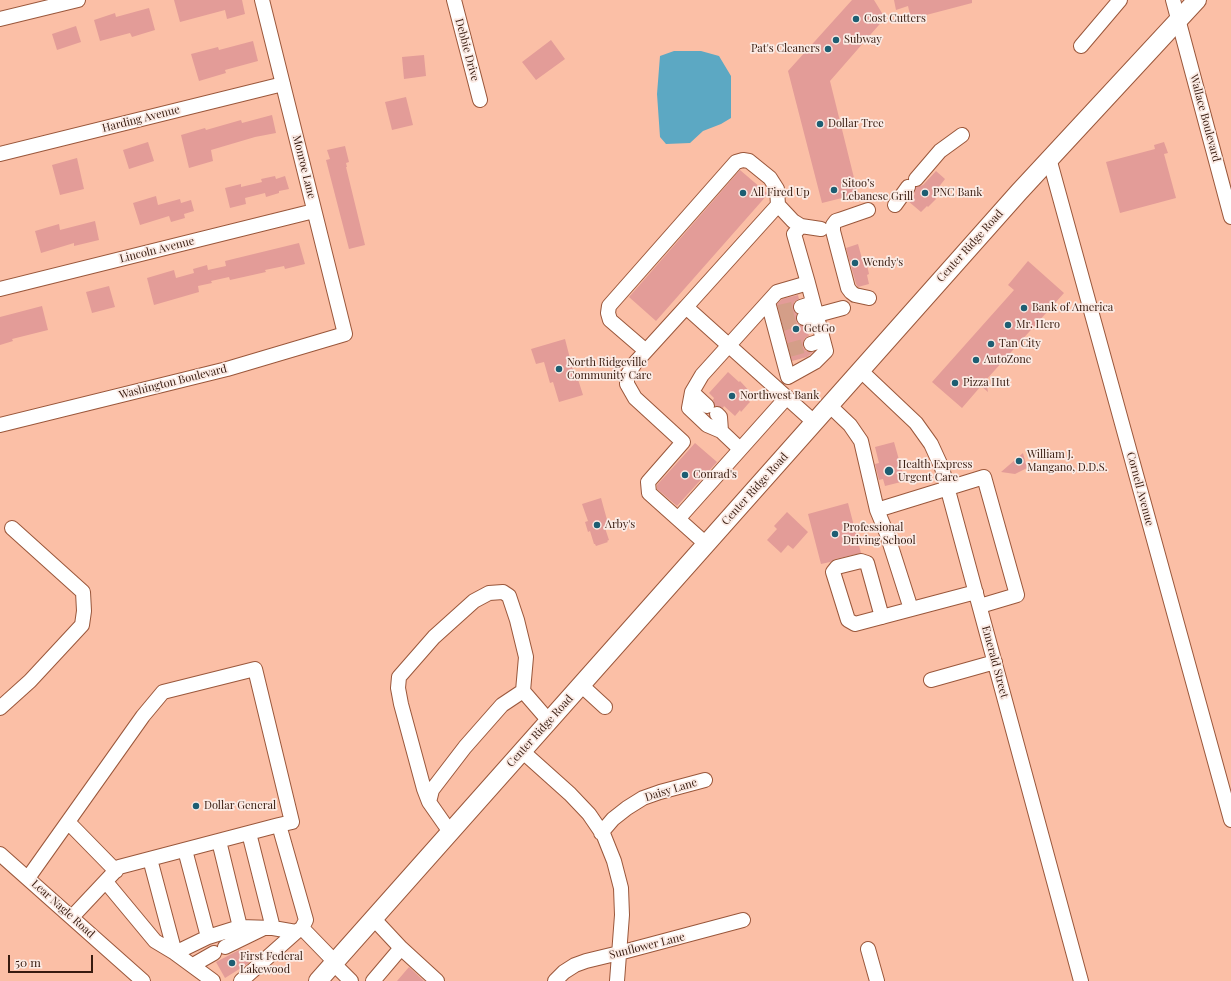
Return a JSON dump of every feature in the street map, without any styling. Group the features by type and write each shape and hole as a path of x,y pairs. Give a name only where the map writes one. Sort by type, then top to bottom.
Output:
{"main road":[{"name":"Center Ridge Road","path":"318,981 1049,158 1196,0"}],"street":[{"path":"0,19 78,0"},
{"name":"Monroe Lane","path":"262,0 345,334"},
{"name":"Debbie Drive","path":"454,0 480,100"},
{"path":"1081,46 1120,0"},
{"name":"Wallace Boulevard","path":"1173,0 1231,216"},
{"name":"Harding Avenue","path":"0,154 283,84"},
{"path":"895,205 940,151 962,135"},
{"name":"Cornell Avenue","path":"1049,158 1231,820"},
{"path":"646,351 610,320 608,313 609,306 736,162 742,160 748,161 770,178 777,188 778,205 793,221 801,226 822,229"},
{"path":"706,544 649,493 648,482 683,442 635,398 627,384 627,376 630,370 646,351 778,205"},
{"path":"868,210 836,221 833,225 833,231 848,288 855,295 869,298"},
{"name":"Lincoln Avenue","path":"0,289 314,211"},
{"path":"788,377 815,362 826,351 817,342 810,312 808,283 794,234 801,226"},
{"path":"678,519 740,449 782,393 788,377 785,351 775,316 777,292 808,283"},
{"path":"686,307 814,422"},
{"path":"810,312 843,308"},
{"path":"740,449 721,431 707,425 689,408 692,392 702,375 729,346 775,316"},
{"name":"Washington Boulevard","path":"0,425 227,369 345,334"},
{"name":"Emerald Street","path":"860,370 907,413 924,433 937,456 948,487 1081,981"},
{"path":"692,392 720,417 721,431"},
{"path":"829,405 850,425 861,440 877,510 887,534 911,609"},
{"path":"877,510 984,477 1017,596 978,599 911,609 882,617 855,624 848,620 833,572 837,567 861,561 867,563 882,617"},
{"path":"0,708 30,681 82,625 84,611 83,592 12,528"},
{"path":"450,832 429,802 424,789 398,688 399,677 434,637 474,602 489,593 503,592 509,596 526,657 523,690 549,721"},
{"path":"931,680 995,662"},
{"path":"28,878 144,716 163,692 255,669 292,822 119,867 72,917"},
{"path":"581,685 605,706"},
{"path":"429,802 432,790 465,747 502,705 523,690"},
{"path":"522,751 570,794 589,814 601,833 614,861 621,888 622,915 617,981"},
{"name":"Daisy Lane","path":"601,833 613,819 643,798 705,780"},
{"path":"68,822 116,871"},
{"path":"241,981 299,930 306,920 279,825"},
{"path":"249,833 268,928"},
{"path":"219,841 240,927"},
{"path":"185,850 208,937"},
{"name":"Lear Nagle Road","path":"0,854 143,981"},
{"path":"150,859 175,953"},
{"path":"106,882 155,941 193,965 214,981"},
{"path":"373,918 401,948 437,981"},
{"name":"Sunflower Lane","path":"555,981 564,972 575,965 586,961 743,920"},
{"path":"175,953 208,937 240,927 299,930 334,962 351,981"},
{"path":"193,965 219,950 268,928"},
{"path":"373,981 401,948"},
{"path":"868,949 877,981"}],"water":[{"path":"674,51 701,51 719,56 731,76 731,118 721,124 703,131 690,143 666,144 660,137 657,94 660,56"}],"building":[{"path":"174,0 242,0 245,14 227,19 225,10 180,22"},
{"path":"852,0 874,0 885,18 830,81 858,194 822,203 788,71"},
{"path":"894,0 972,0 972,3 911,19 908,6 896,10"},
{"path":"149,8 155,30 132,37 130,33 100,41 94,20 115,13 116,17"},
{"path":"76,26 81,42 57,50 52,34"},
{"path":"551,40 565,59 536,80 522,62"},
{"path":"253,41 258,61 225,70 226,73 199,81 191,54 218,47 219,50"},
{"path":"424,55 426,76 404,79 402,57"},
{"path":"406,97 413,125 392,130 385,102"},
{"path":"272,115 276,133 255,137 211,150 213,161 189,168 181,135 205,128 206,130 241,120 242,123"},
{"path":"148,142 154,161 129,169 123,150"},
{"path":"1164,142 1168,153 1164,154 1176,198 1120,213 1106,162 1155,149 1154,145"},
{"path":"345,146 349,162 346,163 346,167 365,245 349,249 326,160 330,159 327,150"},
{"path":"77,158 84,189 60,195 52,165"},
{"path":"740,170 768,194 656,321 629,297"},
{"path":"936,171 945,179 938,188 941,190 934,197 936,199 921,212 908,201 915,194 916,187 923,185"},
{"path":"275,176 276,179 285,176 289,189 279,191 279,193 266,197 265,193 245,198 246,204 230,208 225,188 241,184 241,187 262,182 261,179"},
{"path":"156,196 158,205 180,199 181,203 191,200 194,211 184,214 185,218 171,222 169,216 140,225 133,203"},
{"path":"95,221 99,240 74,246 74,243 41,253 35,231 59,224 60,230"},
{"path":"299,243 305,264 285,269 284,266 265,270 266,272 230,280 229,277 211,281 212,283 198,286 199,292 154,305 147,278 174,270 176,278 194,273 193,269 207,265 208,270 226,266 225,261"},
{"path":"858,244 864,266 867,265 869,284 858,287 846,248"},
{"path":"1028,261 1064,293 986,380 988,392 981,386 962,408 932,382 1014,290 1008,285"},
{"path":"109,286 115,307 92,313 86,292"},
{"name":"GetGo","path":"798,295 799,299 794,302 793,309 797,314 796,320 798,324 806,327 809,336 805,338 803,347 806,351 813,352 807,357 792,361 777,304 782,299"},
{"path":"42,306 48,330 12,339 13,341 0,345 0,317"},
{"name":"North Ridgeville Community Care","path":"565,339 574,374 576,373 583,395 559,402 553,382 550,383 544,362 536,364 531,349"},
{"name":"Northwest Bank","path":"728,372 739,382 740,381 753,395 748,400 750,402 735,416 724,406 723,408 715,406 713,400 714,398 709,393"},
{"name":"Health Express Urgent Care","path":"894,442 905,481 885,486 883,479 879,480 875,464 879,463 875,447"},
{"name":"Conrad's","path":"695,443 717,462 677,506 657,489 657,485"},
{"name":"William J. Mangano, D.D.S.","path":"1023,453 1027,468 1015,474 1001,472"},
{"name":"Arby's","path":"601,498 609,527 605,528 609,540 607,541 608,542 596,546 590,531 588,532 585,522 588,521 582,504"},
{"name":"Professional Driving School","path":"848,503 861,553 821,564 808,514"},
{"path":"787,512 808,532 793,549 788,545 781,553 767,540 777,529 774,526"},
{"name":"First Federal Lakewood","path":"241,949 249,963 225,978 216,962"},
{"path":"409,967 424,981 397,981"}],"tunnel":[{"path":"779,312 801,307"},
{"path":"782,324 804,318"},
{"path":"789,350 811,344"}],"place":[{"name":"Cost Cutters","path":"856,19"},
{"name":"Subway","path":"836,40"},
{"name":"Pat's Cleaners","path":"828,49"},
{"name":"Dollar Tree","path":"820,124"},
{"name":"Sitoo’s Lebanese Grill","path":"834,190"},
{"name":"All Fired Up","path":"743,193"},
{"name":"PNC Bank","path":"925,193"},
{"name":"Wendy's","path":"855,263"},
{"name":"Bank of America","path":"1024,308"},
{"name":"Mr. Hero","path":"1008,325"},
{"name":"GetGo","path":"796,329"},
{"name":"Tan City","path":"991,344"},
{"name":"AutoZone","path":"976,360"},
{"name":"North Ridgeville Community Care","path":"559,369"},
{"name":"Pizza Hut","path":"955,383"},
{"name":"Northwest Bank","path":"732,396"},
{"name":"William J. Mangano, D.D.S.","path":"1019,461"},
{"name":"Health Express Urgent Care","path":"889,471"},
{"name":"Conrad's","path":"685,475"},
{"name":"Arby's","path":"597,525"},
{"name":"Professional Driving School","path":"835,534"},
{"name":"Dollar General","path":"196,806"},
{"name":"First Federal Lakewood","path":"232,963"}]}
